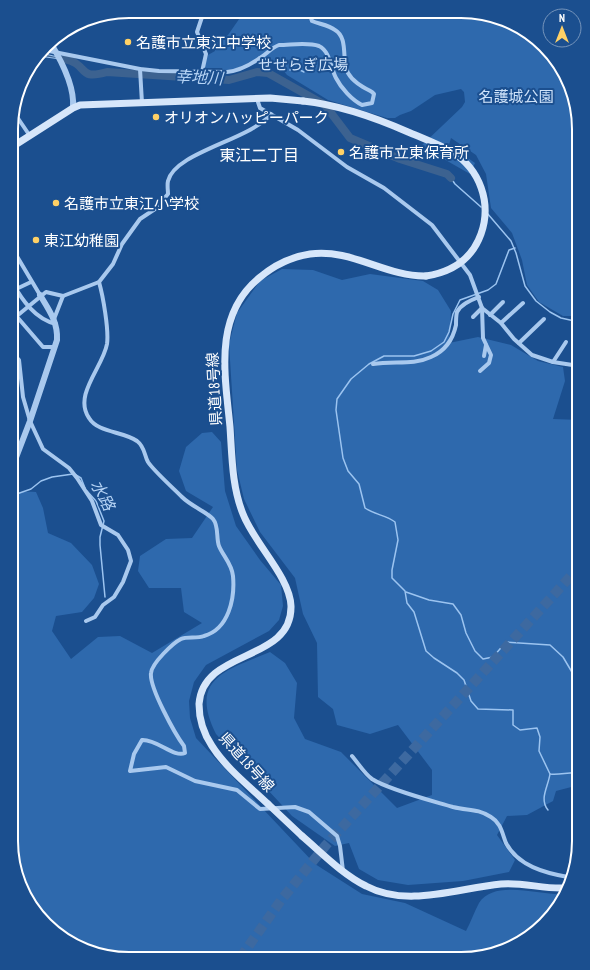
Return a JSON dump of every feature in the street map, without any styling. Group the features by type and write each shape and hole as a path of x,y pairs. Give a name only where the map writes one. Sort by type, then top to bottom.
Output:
{"main road":[{"name":"県道18号線","path":"18,143 73,108 84,105 257,99 303,101 348,109 388,123 452,152 473,173 483,191 485,205 484,220 479,238 471,252 460,264 445,272 426,276 402,275 340,255 312,254 287,261 270,270 256,280 238,302 227,328 224,366 234,483 243,514 256,541 287,586 290,598 290,614 284,630 270,644 228,664 215,672 209,678 202,689 199,703 200,714 204,731 213,747 268,804 302,836 343,871 367,887 396,896 429,895 512,884 562,888"}],"street":[{"path":"202,18 197,32 206,54 202,72"},
{"path":"49,52 59,57 141,70 235,72 260,58 273,47 279,45 304,44 321,47 328,55 337,80 349,94 362,105 372,103 374,98 372,92 353,80 348,73 345,65 343,40 340,34 336,30 312,21 311,18"},
{"path":"53,48 59,57 73,96 73,108"},
{"path":"260,58 269,62"},
{"path":"141,70 142,103"},
{"path":"257,99 260,108 298,130 347,167 389,191 424,217 432,225 467,271 479,297 482,308 483,338 491,355 489,363 480,370"},
{"path":"18,313 40,295 50,292 63,296 99,282 113,264 122,244 140,219 155,210 168,194 167,183 170,176 180,164 254,128 271,114"},
{"path":"19,119 30,136"},
{"path":"18,259 55,322 57,334 56,347 18,452"},
{"path":"18,288 31,282"},
{"path":"99,282 107,339 102,362 85,396 87,415 99,426 138,442 144,450 148,461 180,496 190,505 213,518 220,547 229,563 233,577 228,615 222,624 215,631 206,636 180,640 161,657 151,672 153,684 163,708 184,746 185,753 177,753 152,741 142,740 134,754 130,771 166,767 195,781 237,790 260,809 279,810 295,807 305,810 337,836 340,846 343,871"},
{"path":"18,294 44,319 55,322"},
{"path":"55,322 63,296"},
{"path":"373,364 385,362 404,364 416,362 437,354 446,347 454,335 457,312 470,300 479,297"},
{"path":"490,315 503,302"},
{"path":"501,324 524,303"},
{"path":"482,308 501,324 532,355 553,362 572,365"},
{"path":"473,317 482,308"},
{"path":"18,319 43,347 56,347"},
{"path":"519,343 544,319"},
{"path":"553,362 566,342"},
{"path":"484,356 486,344"},
{"path":"18,360 24,397 30,421 43,449 69,468 78,478 92,501 101,525 118,535 131,556 131,561 117,593 103,605 95,617 86,621"},
{"path":"352,756 372,779 402,792 456,808 476,810 490,816 498,821 507,844 526,864 554,875 566,877"}],"green space":[{"name":"名護城公園","path":"240,18 476,19 504,26 529,41 540,50 557,73 564,86 570,107 572,129 572,316 563,316 539,302 527,285 522,260 512,233 491,208 486,174 476,155 451,138 449,145 475,163 470,174 421,146 462,107 465,102 464,92 461,89 435,95 411,111 395,118 387,118 328,100 287,75 283,70 264,58 228,70 223,70 222,68 204,68 208,55 215,51 214,45 228,35"},
{"path":"282,269 313,270 342,280 370,274 423,281 438,290 451,311 449,343 478,337 511,345 538,361 563,367 565,381 553,419 572,420 572,787 556,791 553,801 527,815 507,816 497,835 515,860 509,872 463,881 408,885 378,880 359,869 349,843 335,846 292,816 216,734 209,715 207,700 209,688 216,679 227,671 270,652 285,663 297,683 294,718 305,739 341,752 397,808 432,795 432,770 398,725 370,734 337,725 333,709 318,697 317,643 303,614 295,578 260,532 244,499 237,470 229,344 237,313 260,281"},
{"path":"212,432 221,442 225,491 236,526 260,560 281,585 283,606 279,620 269,631 206,665 194,682 189,701 190,718 196,738 315,864 362,894 405,903 466,931 479,903 486,896 495,892 518,890 559,894 540,920 517,937 504,944 483,950 461,952 114,951 86,944 61,929 50,920 33,897 26,884 20,863 18,848 18,494 36,492 43,508 48,533 71,543 92,565 99,584 94,598 82,612 56,616 52,631 71,659 98,637 120,636 152,653 202,623 184,612 181,588 149,588 138,571 140,556 166,539 192,538 213,507 186,491 179,471 186,447 202,433"}],"shaded area":[{"path":"47,54 74,61 44,57"}],"waterway":[{"name":"幸地川","path":"64,59 72,61 84,71 91,74 107,72 229,80 257,72 268,73 325,105 350,138 400,159 447,174 451,178"},
{"path":"290,70 296,68 304,72"},
{"path":"451,178 455,184 481,207"},
{"path":"487,213 511,241 516,253 525,286 536,301 550,312 561,318 572,320"},
{"path":"515,248 509,250 496,284 488,290 460,300 453,314 449,332 444,342 431,351 414,356 384,356 369,364 351,379 337,399 336,410 343,458 348,471 359,484 365,508 395,522 398,540 392,570 392,578 405,591 407,603 414,612 426,651 457,673 464,680 471,701 478,709 513,710 513,725 520,730 537,728 540,737 539,751 550,774 572,773"},
{"name":"水路","path":"18,494 31,489 41,481 52,477 73,474"},
{"name":"水路","path":"76,475 81,478 85,488"},
{"name":"水路","path":"87,491 96,501 104,521 100,537 100,545 105,597"},
{"path":"406,592 429,600 453,604 461,615 466,633 475,651 483,659 493,657 506,642 550,645 563,657 572,672"},
{"path":"548,810 545,806 544,797 550,774"}],"tunnel":[{"path":"244,952 282,899 326,845 572,575"}],"place":[{"name":"名護市立東江中学校","path":"128,42"},
{"name":"オリオンハッピーパーク","path":"156,117"},
{"name":"名護市立東保育所","path":"341,152"},
{"name":"名護市立東江小学校","path":"56,203"},
{"name":"東江幼稚園","path":"36,240"}],"district":[{"name":"東江二丁目","path":"259,155"}],"park label":[{"name":"せせらぎ広場","path":"303,64"}]}
